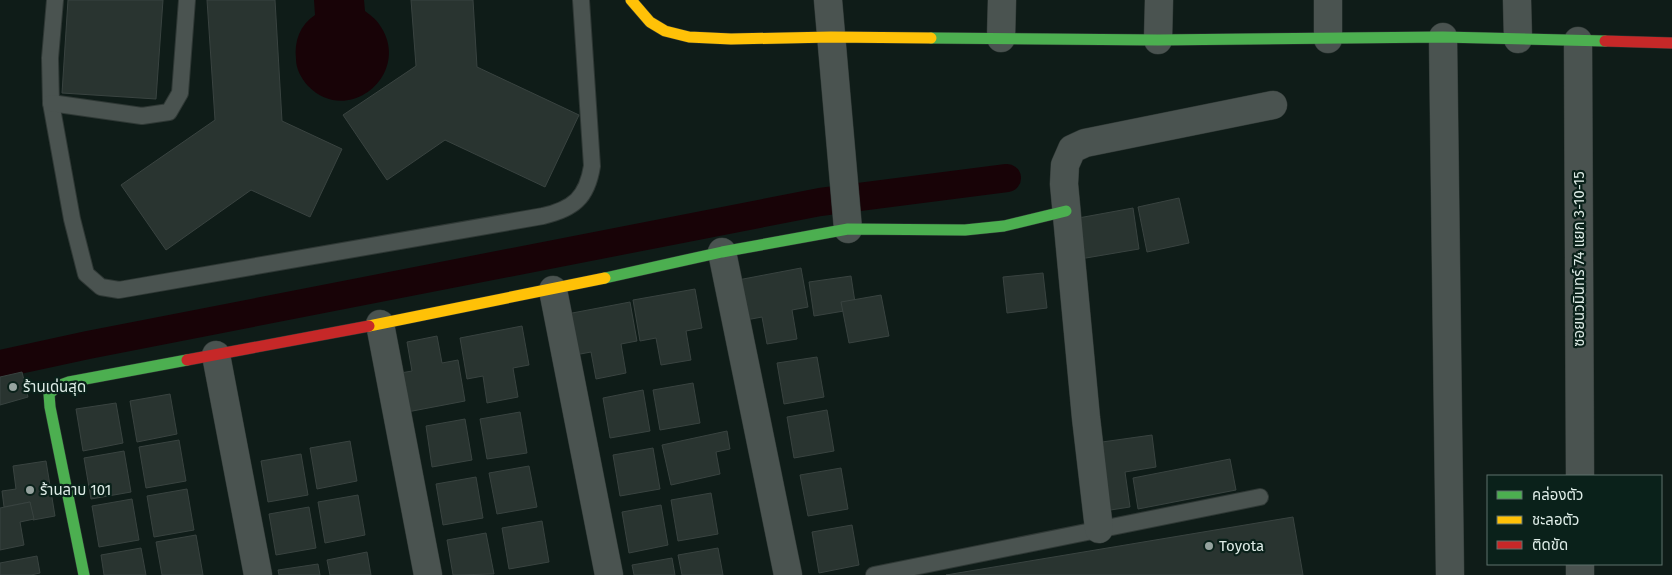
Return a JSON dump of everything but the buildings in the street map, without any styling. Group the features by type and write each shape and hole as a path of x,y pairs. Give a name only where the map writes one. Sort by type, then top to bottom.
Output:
{"street":[{"path":"631,0 650,22 665,32 689,37 731,39 831,37 1158,40 1443,37 1672,43"},
{"path":"828,0 846,208"},
{"path":"1002,0 1002,38"},
{"path":"1158,0 1158,40"},
{"path":"1328,0 1328,39"},
{"path":"1517,0 1518,39"},
{"path":"1443,37 1450,575"},
{"name":"ซอยนวมินทร์ 74 แยก 3-10-15","path":"1578,41 1580,475"},
{"path":"1099,529 1066,211 1065,165 1072,149 1085,143 1273,105"},
{"path":"84,575 50,407 49,394 58,386 69,382 553,290 722,252 846,208 965,230 1004,226 1066,211"},
{"path":"722,252 788,575"},
{"path":"553,290 609,575"},
{"path":"380,324 428,575"},
{"path":"216,355 258,575"}],"lane":[{"path":"55,0 50,58 51,103 72,218 86,274 101,286 120,290 543,216 560,212 578,201 587,184 592,166 580,0"},
{"path":"51,103 142,116 169,112 180,93 187,0"},
{"path":"874,575 1260,497"}],"shaded area":[{"path":"314,0 364,0 365,11 378,22 388,42 388,60 383,76 372,89 358,97 341,101 324,97 308,86 299,73 296,63 297,40 305,24 315,15"}],"waterway":[{"path":"0,364 88,345 820,202 1007,178"}],"traffic: fast":[{"path":"931,38 1158,40 1443,37 1605,41"},
{"path":"605,278 722,252 848,229 965,230 1004,226 1066,211"},
{"path":"84,575 49,394 58,386 69,382 187,360"}],"traffic: slow":[{"path":"631,0 650,22 665,31 689,37 731,39 931,38"},
{"path":"369,326 605,278"}],"traffic: jam":[{"path":"1605,41 1672,43"},
{"path":"187,360 369,326"}],"place":[{"name":"ร้านเด่นสุด","path":"13,387"},
{"name":"ร้านลาบ 101","path":"30,490"},
{"name":"Toyota","path":"1209,546"}]}
